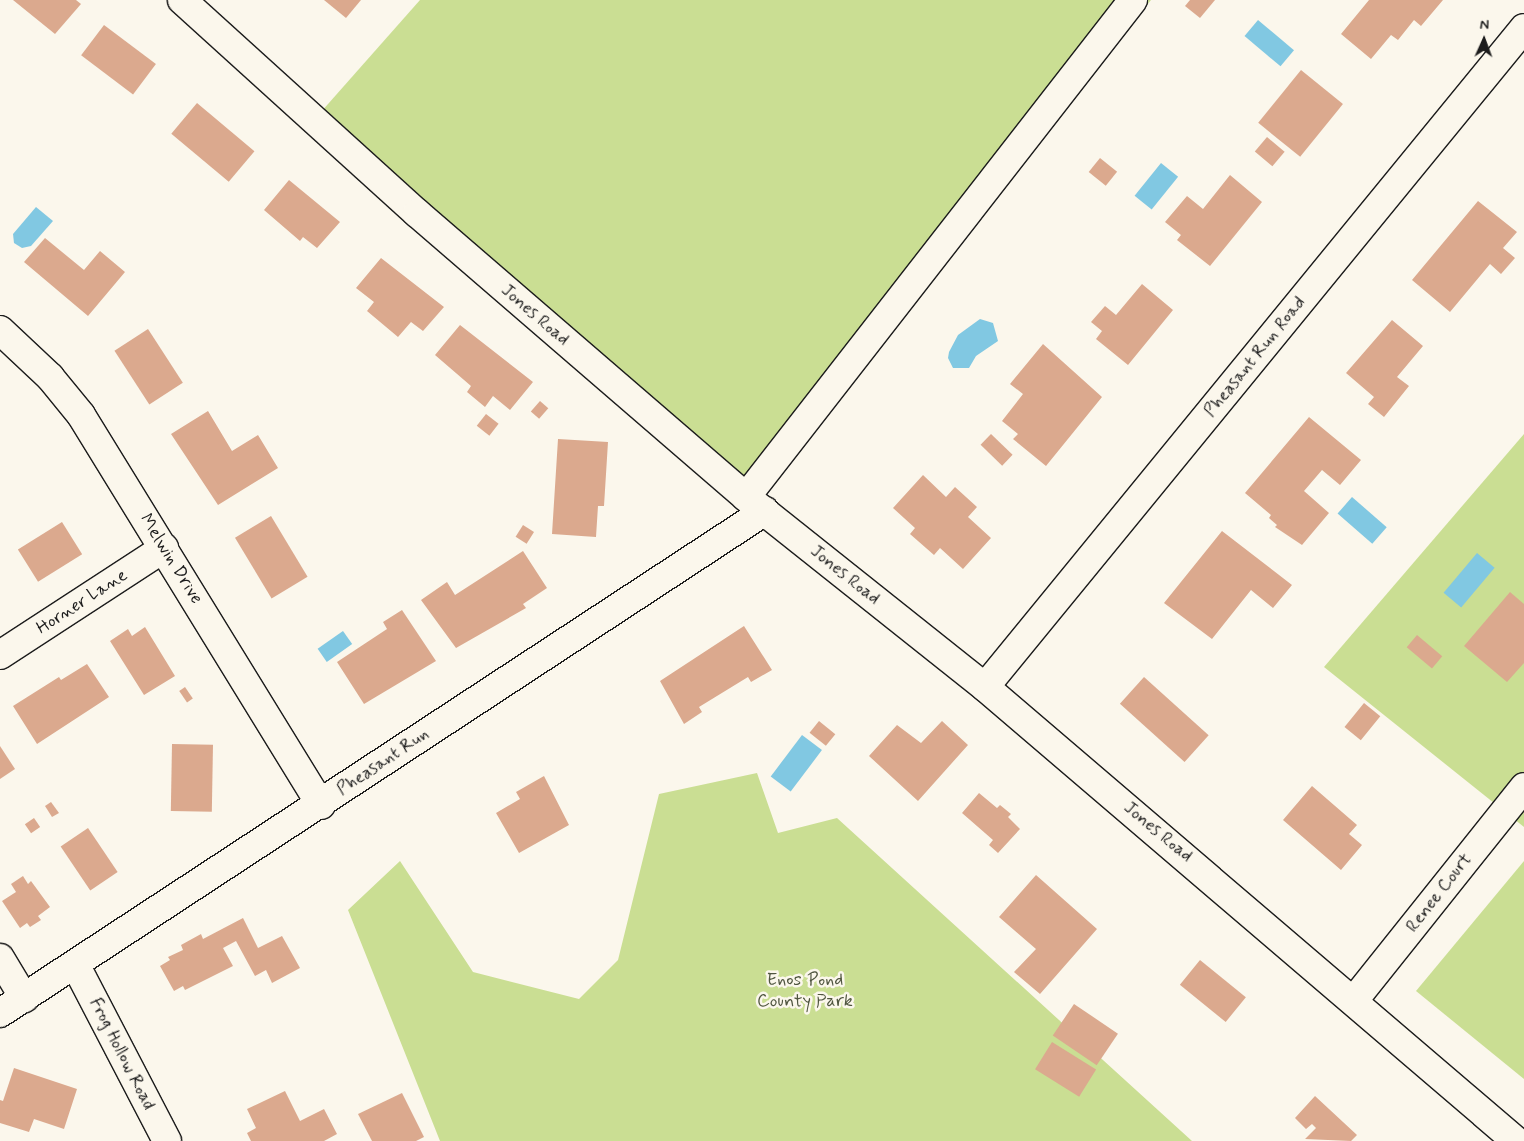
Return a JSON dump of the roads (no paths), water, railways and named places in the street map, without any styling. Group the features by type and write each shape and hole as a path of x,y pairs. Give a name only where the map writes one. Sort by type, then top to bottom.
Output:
{"street":[{"name":"Jones Road","path":"182,0 417,214 756,504 985,687 1355,999 1516,1141"},
{"name":"Pheasant Run","path":"0,1013 76,966 321,805 756,504 1133,0"},
{"name":"Pheasant Run Road","path":"985,687 1524,28"},
{"name":"Melwin Drive","path":"0,330 50,377 81,415 321,805"},
{"name":"Horner Lane","path":"0,656 164,548"},
{"name":"Renee Court","path":"1355,999 1524,786"},
{"path":"0,958 24,998"},
{"name":"Frog Hollow Road","path":"76,966 167,1141"}],"water":[{"path":"1258,20 1294,50 1281,66 1245,36"},
{"path":"1161,163 1178,177 1152,209 1135,196"},
{"path":"36,207 53,221 31,246 22,248 14,243 13,234"},
{"path":"980,319 993,323 998,341 976,356 969,368 953,368 948,358 958,335"},
{"path":"1352,497 1387,527 1372,544 1338,514"},
{"path":"1477,553 1495,568 1461,608 1444,593"},
{"path":"343,631 352,644 327,662 318,649"},
{"path":"802,735 822,750 791,792 771,777"}],"park label":[{"name":"Enos Pond County Park","path":"805,991"}]}
